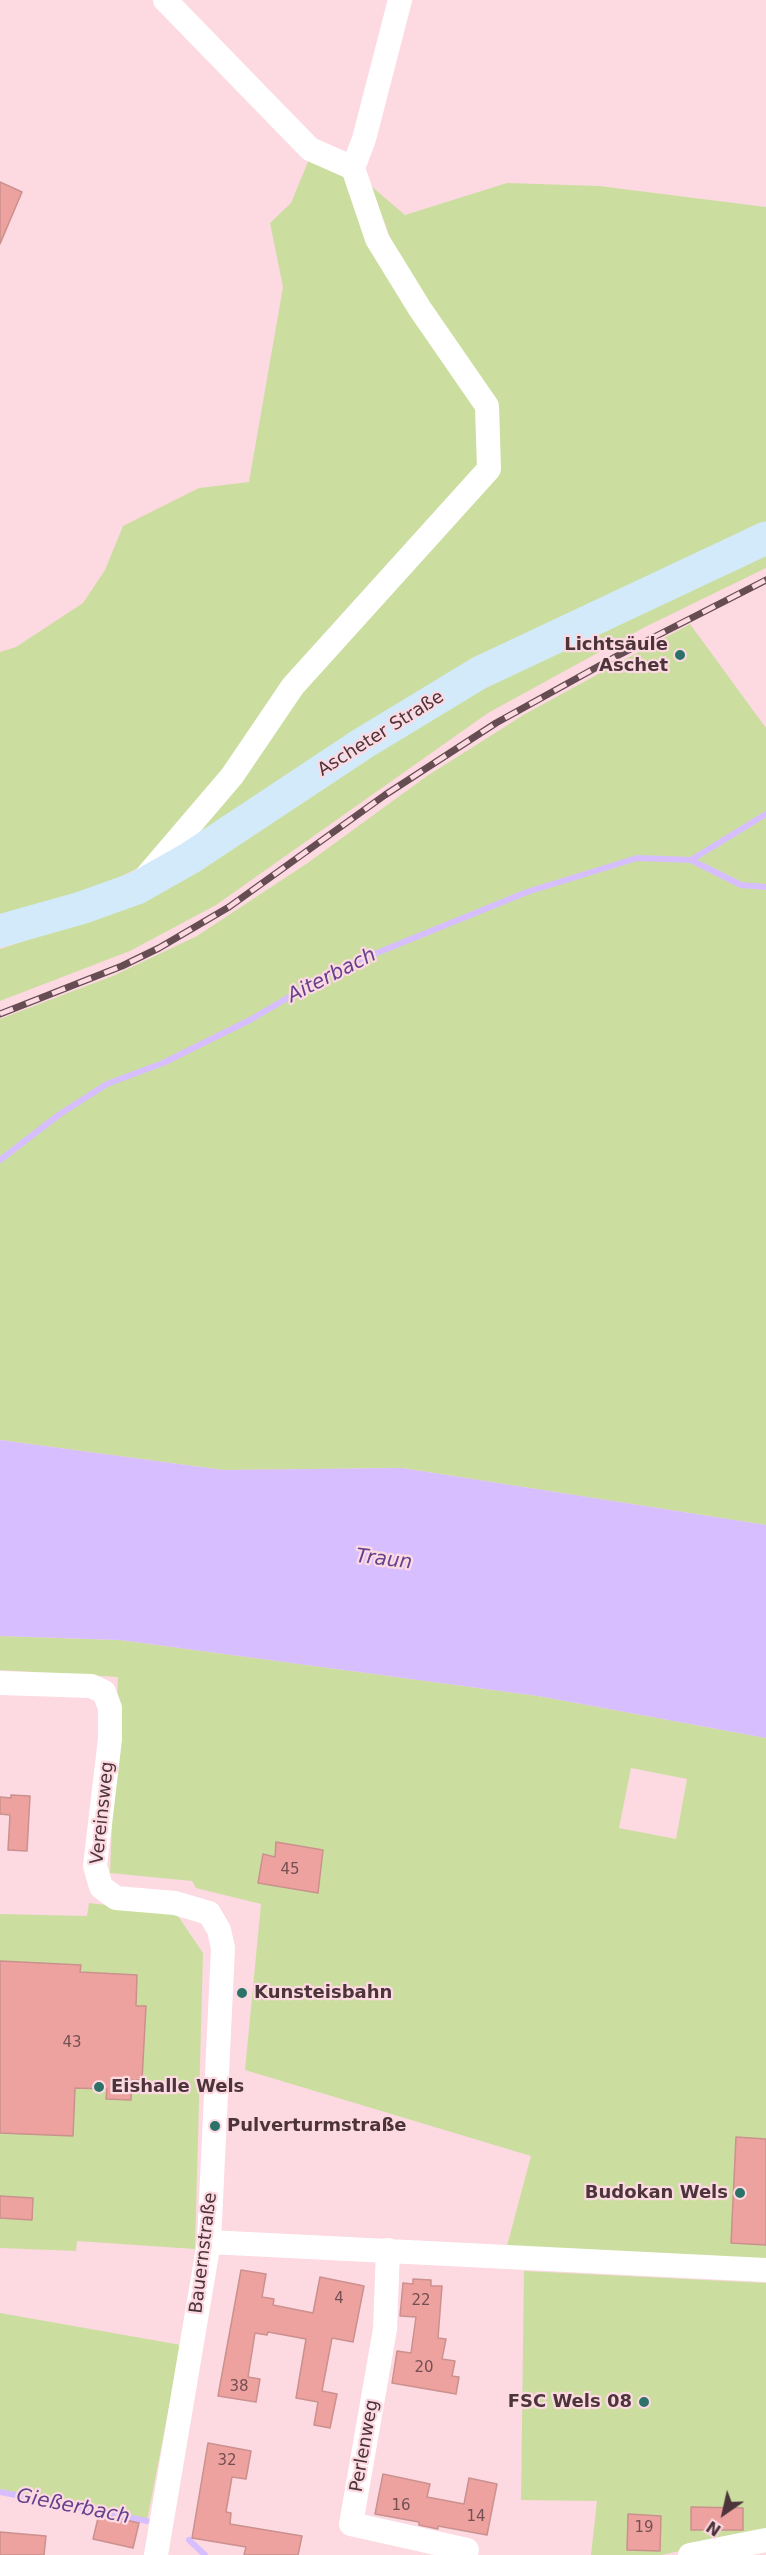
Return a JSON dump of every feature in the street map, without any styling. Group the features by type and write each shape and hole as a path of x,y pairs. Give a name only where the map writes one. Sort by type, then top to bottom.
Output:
{"main road":[{"name":"Ascheter Straße","path":"0,931 81,908 137,888 190,858 362,744 479,673 766,538"}],"street":[{"path":"165,0 310,149 353,168"},
{"path":"137,888 163,854 232,776 293,686 489,469 487,406 420,309 377,239 353,168 364,139 400,0"},
{"name":"Vereinsweg","path":"0,1683 91,1686 104,1692 110,1708 110,1739 95,1866 101,1887 116,1898 176,1903 209,1913 219,1930 223,1948"},
{"name":"Bauernstraße","path":"156,2555 209,2242 223,1948"},
{"path":"209,2242 766,2270"},
{"name":"Perlenweg","path":"388,2250 385,2330 351,2524 467,2550"},
{"path":"690,2555 766,2540"}],"green space":[{"path":"310,157 347,177 394,248 371,186 405,215 507,183 599,186 766,207 766,527 179,848 85,894 0,923 0,652 16,647 83,603 105,570 123,526 199,488 249,482 283,287 270,223 291,203"},
{"path":"766,551 766,568 645,627 488,713 216,905 130,951 0,1001 0,949 116,911 454,698"},
{"path":"690,624 766,728 766,1525 402,1468 223,1470 0,1440 0,1019 115,975 197,936 309,862 427,776 525,714"},
{"path":"0,1636 120,1640 538,1696 766,1738 766,2265 507,2246 531,2156 245,2070 261,1904 196,1888 192,1881 110,1873 118,1677 0,1670","holes":["631,1768 687,1779 676,1839 619,1828"]},
{"name":"Eishalle Wels","path":"89,1903 176,1913 203,1953 195,2249 77,2241 76,2251 0,2248 0,1914 87,1916"},
{"name":"FSC Wels 08","path":"524,2271 766,2283 766,2533 661,2555 591,2555 597,2501 521,2500"},
{"path":"0,2313 181,2345 147,2521 0,2492"}],"water":[{"name":"Traun","path":"0,1440 223,1470 402,1468 766,1525 766,1738 538,1696 120,1640 0,1636"}],"building":[{"path":"0,182 22,192 0,244"},
{"path":"11,1795 30,1796 27,1851 8,1850 10,1815 0,1814 0,1797 11,1798"},
{"path":"276,1842 323,1850 318,1893 258,1883 263,1854 275,1857"},
{"name":"Eishalle Wels","path":"0,1961 81,1965 80,1972 137,1975 136,2006 146,2006 142,2080 132,2080 131,2100 106,2099 107,2089 75,2088 73,2136 0,2133"},
{"path":"736,2137 766,2139 766,2245 731,2243"},
{"path":"0,2196 33,2198 32,2220 0,2218"},
{"path":"241,2270 266,2274 262,2297 274,2299 273,2305 313,2313 320,2277 364,2286 353,2342 332,2338 322,2391 337,2394 330,2428 314,2425 318,2402 296,2398 306,2339 268,2332 267,2335 255,2333 248,2377 260,2379 256,2402 218,2396"},
{"path":"413,2279 431,2280 431,2286 442,2286 438,2338 446,2339 442,2359 455,2361 452,2376 459,2377 456,2394 392,2383 397,2351 411,2353 416,2317 400,2316 403,2283 413,2284"},
{"path":"208,2443 251,2451 246,2479 232,2477 226,2512 231,2513 230,2524 302,2536 298,2555 244,2555 246,2547 192,2538"},
{"path":"383,2474 430,2484 427,2497 464,2504 469,2478 497,2484 487,2535 438,2526 438,2529 419,2525 419,2522 375,2514"},
{"path":"691,2507 743,2508 743,2530 691,2530"},
{"path":"99,2514 139,2523 133,2548 93,2539"},
{"path":"628,2514 661,2516 660,2551 627,2550"},
{"path":"0,2532 46,2536 44,2555 0,2555"}],"waterway":[{"name":"Aiterbach","path":"0,1160 60,1114 107,1084 163,1063 250,1020 335,970 527,892 637,858 691,860 766,814"},
{"name":"Aiterbach","path":"691,860 741,885 766,887"},
{"name":"Gießerbach","path":"0,2492 147,2521"},
{"path":"189,2540 205,2555"}],"railway":[{"path":"0,1014 122,966 159,948 229,907 385,795 496,723 617,656 766,580"}],"place":[{"name":"Lichtsäule Aschet","path":"680,655"},
{"name":"Kunsteisbahn","path":"242,1993"},
{"name":"Eishalle Wels","path":"99,2087"},
{"name":"Pulverturmstraße","path":"215,2126"},
{"name":"Budokan Wels","path":"740,2193"},
{"name":"FSC Wels 08","path":"644,2402"}]}
